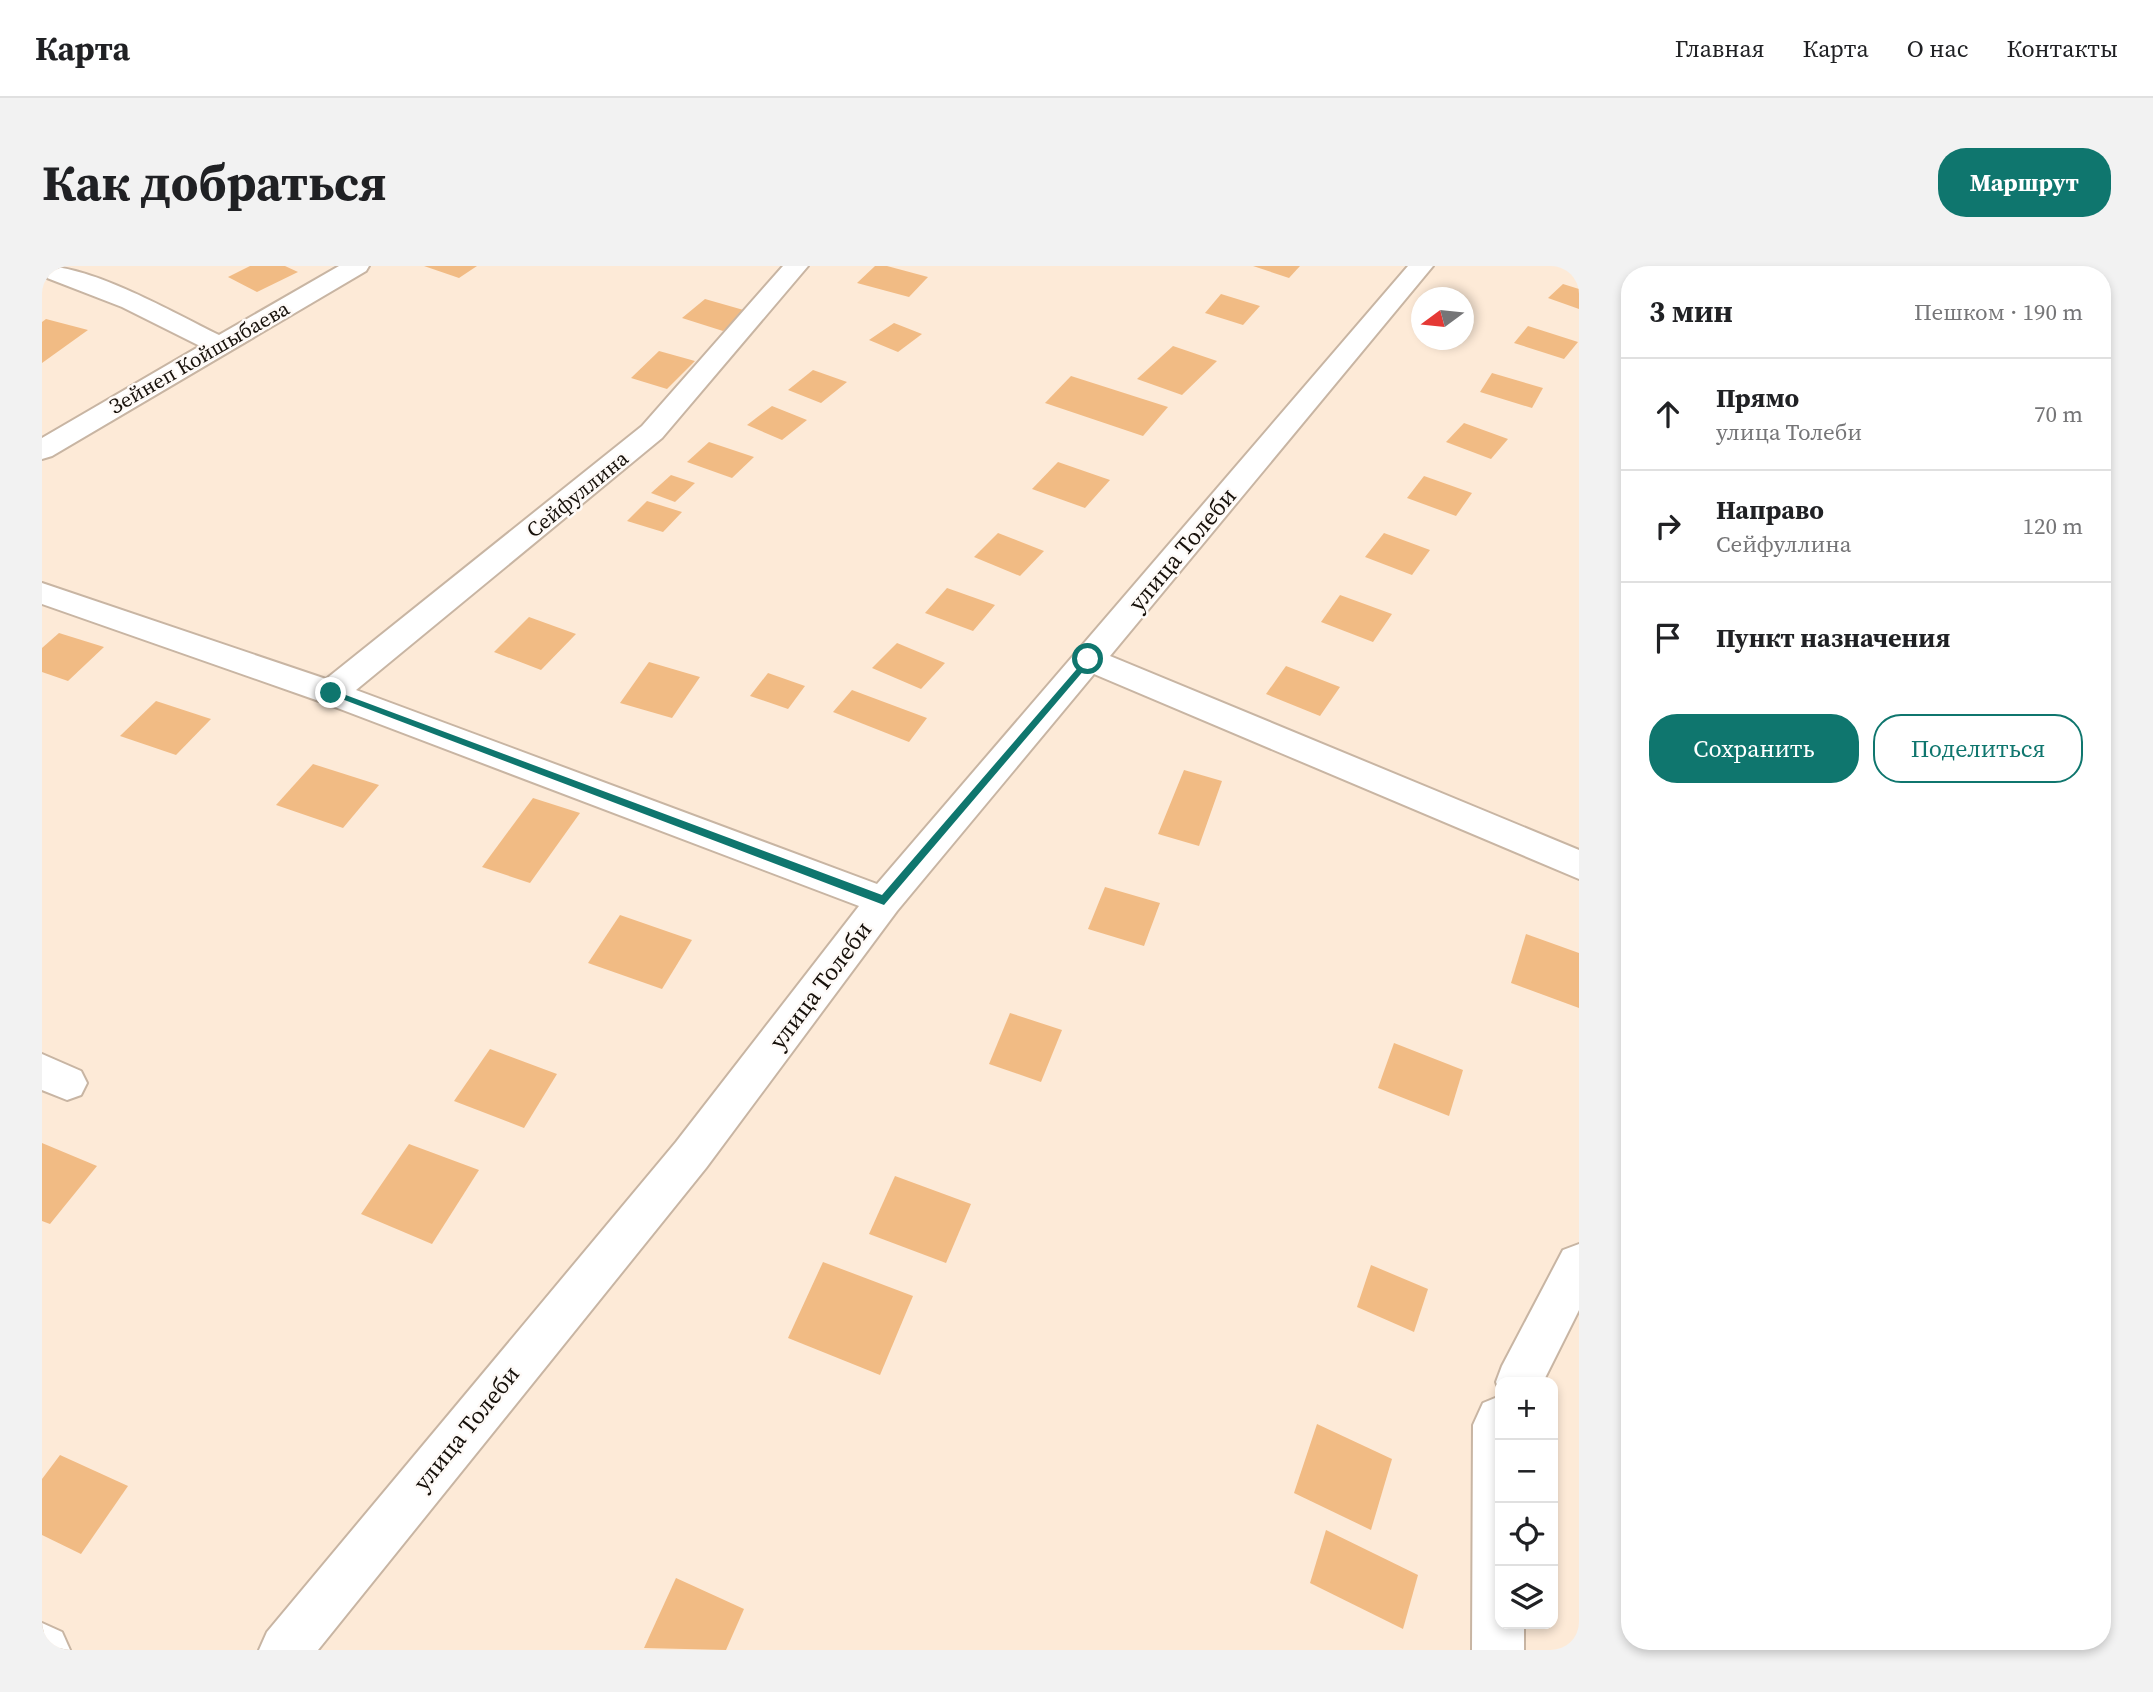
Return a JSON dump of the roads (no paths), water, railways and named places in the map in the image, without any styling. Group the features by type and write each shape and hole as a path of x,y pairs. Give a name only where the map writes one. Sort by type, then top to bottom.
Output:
{"street":[{"name":"Зейнеп Койшыбаева","path":"42,450 357,266"},
{"name":"Сейфуллина","path":"331,693 652,432 796,266"},
{"name":"улица Толеби","path":"285,1650 691,1155 884,901 1421,266"},
{"path":"42,267 131,302 218,345"},
{"path":"42,593 331,693 884,901"},
{"path":"1088,659 1579,865"},
{"path":"1522,1377 1579,1264"},
{"path":"1497,1440 1499,1650"}]}
